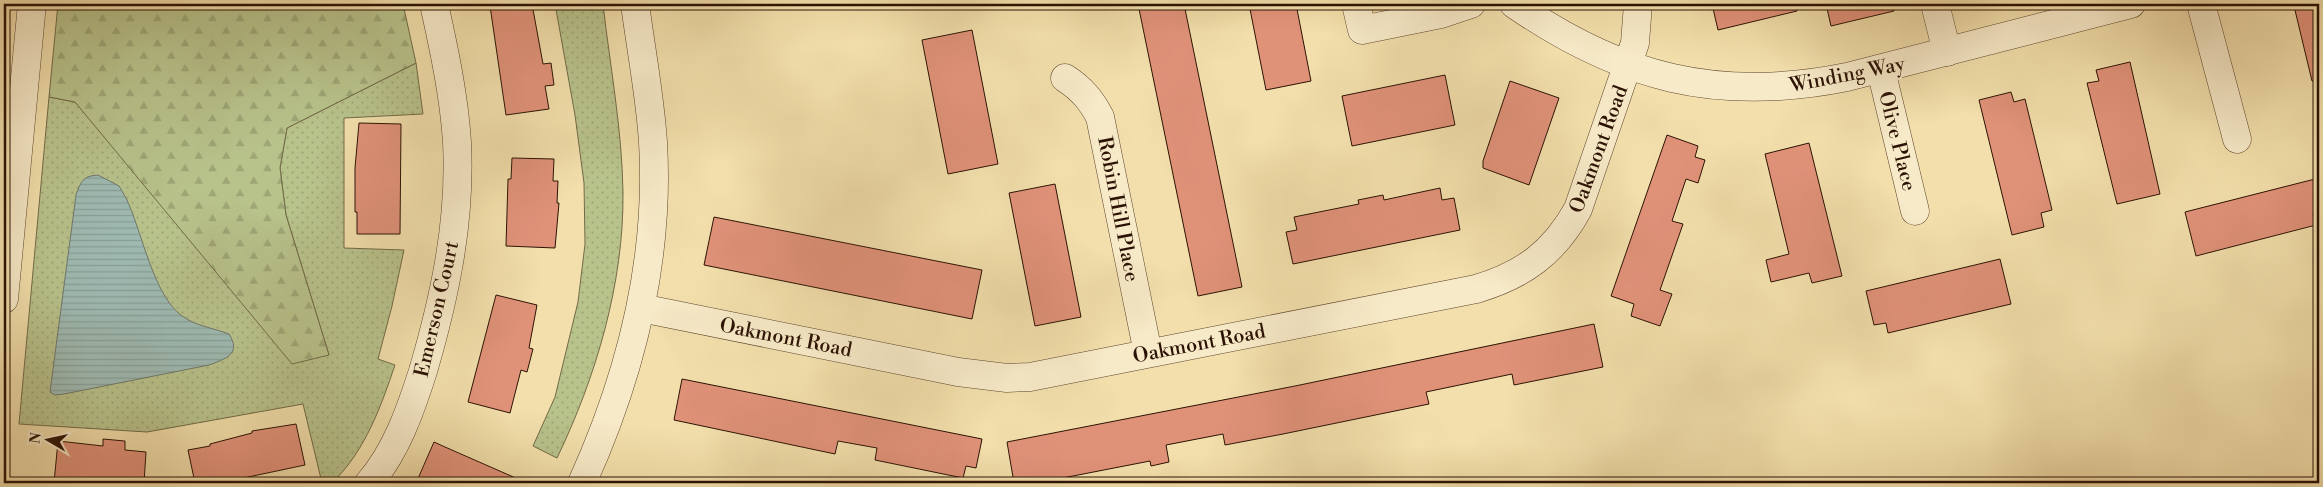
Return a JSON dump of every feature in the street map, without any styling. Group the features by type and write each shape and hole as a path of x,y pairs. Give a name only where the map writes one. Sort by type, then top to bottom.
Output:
{"street":[{"path":"4,299 13,112 32,4"},
{"name":"Emerson Court","path":"369,483 393,446 418,385 439,313 454,236 457,142 448,75 434,4"},
{"path":"582,483 616,396 641,308 651,231 654,188 653,143 635,4"},
{"path":"1356,4 1362,30 1441,14 1471,4"},
{"name":"Winding Way","path":"1514,4 1577,44 1628,66 1678,80 1736,87 1817,84 1881,70 2131,4"},
{"name":"Oakmont Road","path":"641,308 984,376 1030,377 1476,289 1516,274 1551,247 1566,232 1578,210 1628,66 1635,43 1638,4"},
{"path":"1935,4 1947,52"},
{"path":"2201,4 2237,139"},
{"name":"Olive Place","path":"1881,70 1915,212"},
{"name":"Robin Hill Place","path":"1066,78 1080,88 1092,101 1100,118 1148,353"}],"green space":[{"path":"58,4 403,4 416,63 287,128 280,168 286,215 329,355 292,364 75,102 49,97"},
{"path":"555,4 603,4 618,121 623,192 619,261 605,329 584,395 557,458 533,446 555,397 578,302 585,244 584,183 575,115"},
{"path":"416,63 423,114 344,118 344,248 404,250 378,359 395,365 378,411 364,441 345,469 334,481 322,483 303,404 147,432 19,424 49,97 75,102 329,355 286,215 280,168 287,128"}],"water":[{"path":"98,175 119,186 126,198 149,262 163,293 172,306 182,316 193,322 229,334 234,346 230,355 209,365 55,395 50,392 76,195 83,180"}],"building":[{"path":"532,4 543,64 551,63 554,85 545,86 549,109 506,115 490,6"},
{"path":"1138,4 1184,4 1242,287 1198,296"},
{"path":"1249,4 1296,4 1311,81 1266,90"},
{"path":"1712,4 1796,4 1797,11 1718,30"},
{"path":"1826,4 1893,4 1894,11 1831,26"},
{"path":"2319,4 2319,80 2312,81 2294,6"},
{"path":"972,30 998,164 948,174 922,40"},
{"path":"2130,62 2160,194 2117,204 2087,83 2099,81 2096,70"},
{"path":"1445,75 1455,125 1352,146 1342,96"},
{"path":"1510,81 1559,98 1529,185 1483,168 1483,161"},
{"path":"2011,92 2014,102 2025,99 2052,210 2041,213 2044,227 2012,235 1979,100"},
{"path":"359,123 401,124 400,234 357,234 355,168"},
{"path":"1667,135 1698,146 1695,157 1705,160 1698,183 1686,179 1672,221 1683,224 1660,290 1672,294 1660,326 1631,316 1634,304 1611,296"},
{"path":"1809,143 1842,276 1812,283 1809,273 1771,282 1766,260 1789,254 1765,154"},
{"path":"512,158 554,159 553,181 558,181 557,203 559,203 555,248 506,246 508,179 511,179"},
{"path":"2319,178 2319,212 2313,214 2316,225 2196,256 2185,212"},
{"path":"1055,184 1081,317 1035,326 1009,193"},
{"path":"1440,188 1442,200 1454,198 1460,230 1293,264 1286,232 1297,230 1294,217 1359,204 1358,200 1383,195 1384,200"},
{"path":"714,217 982,270 972,319 704,265"},
{"path":"2000,259 2011,304 1888,333 1886,323 1874,325 1866,291"},
{"path":"496,295 537,305 529,348 533,349 527,372 521,370 510,413 468,402"},
{"path":"1594,324 1603,367 1514,385 1512,374 1426,392 1429,404 1283,434 1225,445 1223,434 1166,445 1169,462 1151,466 1150,461 1037,483 1014,483 1007,442 1295,386"},
{"path":"682,379 982,439 976,468 966,466 963,478 875,460 877,448 838,441 835,454 674,420"},
{"path":"296,424 305,465 220,483 195,483 188,450 210,446 210,444 252,433 252,431"},
{"path":"103,439 125,441 125,450 146,452 144,483 54,483 58,441 103,446"},
{"path":"434,442 445,447 527,483 416,483"}]}
